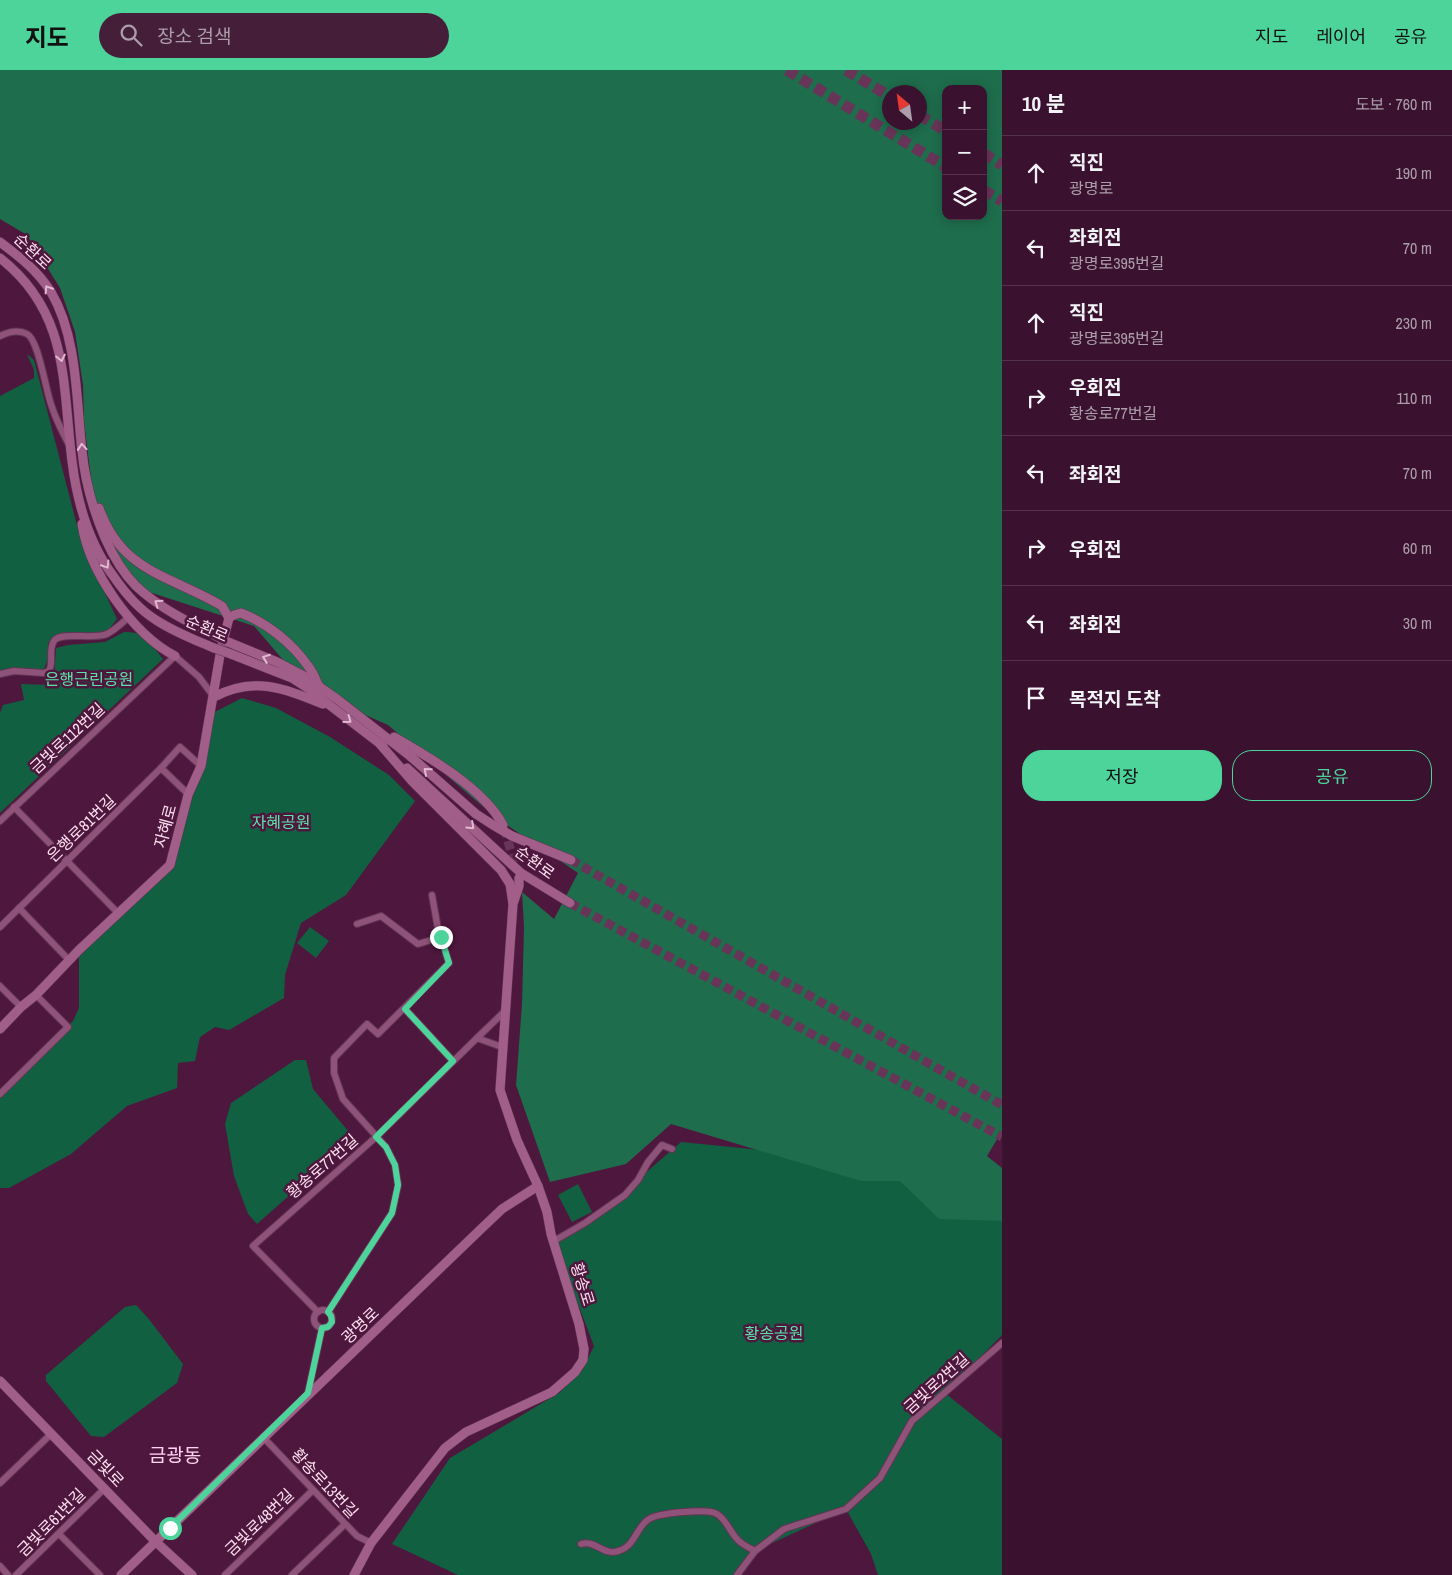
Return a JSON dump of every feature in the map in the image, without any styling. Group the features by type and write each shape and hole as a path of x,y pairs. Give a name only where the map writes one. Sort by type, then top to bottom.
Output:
{"main road":[{"name":"순환로","path":"0,242 34,269 48,289 58,309 69,345 76,380 85,473 97,521 113,555 136,586 193,625 304,676 372,725 487,821 512,836 571,860"},
{"name":"순환로","path":"0,258 28,286 39,302 55,338 63,371 71,449 79,502 95,546 107,568 122,588 155,620 185,636 292,678 306,687 380,744 521,873 570,903"},
{"path":"85,473 102,516 127,555 147,569 222,606 229,618 241,613 271,629 292,647 308,666 319,687"},
{"path":"79,502 84,535 92,559 115,599 129,617 164,650 175,656"},
{"name":"자혜로","path":"0,1029 69,960 170,865 188,796 201,766 221,649 229,618"},
{"path":"214,697 234,688 274,687 332,708"},
{"path":"372,725 436,762 473,790 504,825"},
{"path":"380,744 424,793 501,870 510,884 513,904"},
{"path":"513,904 519,886 519,878"},
{"name":"황송로","path":"354,1575 371,1543 445,1448 466,1432 552,1392 575,1372 583,1360 584,1349 579,1324 551,1234 547,1212 538,1186 517,1140 500,1090 513,904"},
{"name":"광명로","path":"120,1575 308,1393 355,1351 502,1210 538,1186"},
{"name":"금빛로","path":"0,1381 156,1542 192,1575"}],"street":[{"path":"0,336 14,331 27,334 32,340 40,358 52,409 71,449"},
{"path":"0,674 14,670 44,673 49,671 52,665 53,642 55,639 60,636 90,637 107,634 129,617"},
{"path":"175,656 199,677 214,697"},
{"name":"금빛로112번길","path":"0,821 175,656"},
{"name":"은행로81번길","path":"0,927 180,747 201,766"},
{"path":"161,768 188,796"},
{"path":"14,807 118,913"},
{"path":"328,1312 392,1213 398,1185 395,1165 386,1147 343,1100 334,1073 334,1058 368,1024 378,1034 449,963 432,895"},
{"path":"20,908 69,960"},
{"path":"356,924 381,916 418,944 441,937"},
{"path":"0,986 21,1007"},
{"path":"0,1094 68,1026 36,995"},
{"path":"405,1009 453,1061"},
{"name":"황송로77번길","path":"318,1312 253,1246 376,1137 505,1011"},
{"path":"477,1038 502,1047"},
{"path":"554,1240 585,1223 625,1194 638,1180 648,1162 662,1144 672,1149"},
{"path":"324,1310 328,1312 332,1322 328,1327 322,1328 315,1323 314,1317 318,1312 324,1310"},
{"path":"308,1393 322,1328"},
{"name":"금빛로2번길","path":"737,1575 755,1551 784,1529 846,1509 880,1478 912,1422 1002,1343"},
{"path":"0,1483 52,1434"},
{"name":"황송로13번길","path":"263,1437 357,1536 371,1543"},
{"name":"금빛로61번길","path":"16,1575 105,1488"},
{"name":"금빛로48번길","path":"225,1575 313,1490"},
{"path":"581,1544 586,1542 609,1552 620,1551 628,1547 649,1519 658,1516 708,1510 718,1514 738,1541 755,1551"},
{"path":"292,1575 345,1524"},
{"path":"59,1534 100,1575"},
{"path":"0,1566 8,1575"}],"green space":[{"path":"0,70 1002,70 1002,1131 987,1156 1002,1168 1002,1221 939,1219 900,1181 861,1181 671,1124 626,1164 550,1182 516,1085 522,1004 524,927 522,892 554,919 578,873 495,817 388,725 309,690 254,626 149,592 119,565 97,528 84,421 83,385 75,332 60,288 27,235 0,219"},
{"name":"은행근린공원","path":"27,354 34,360 79,533 117,619 107,632 55,637 48,643 50,653 43,672 0,673 0,396 34,378 34,370"},
{"name":"은행근린공원","path":"124,632 143,636 163,659 0,813 0,713 3,705 24,700 21,684 51,685 54,679 56,648 68,645 105,642"},
{"name":"자혜공원","path":"242,698 276,708 330,737 389,775 415,801 346,895 301,923 285,975 284,998 229,1030 215,1027 200,1037 195,1061 178,1063 177,1088 127,1106 71,1154 9,1188 0,1188 0,1094 73,1021 79,1008 79,950 170,865 211,714"},
{"path":"310,927 329,941 316,958 297,943"},
{"path":"295,1060 306,1060 313,1089 354,1138 257,1224 248,1214 234,1176 225,1124 231,1103"},
{"name":"황송공원","path":"681,1142 1002,1174 1002,1335 945,1393 1002,1439 1002,1575 878,1575 871,1554 846,1509 755,1551 734,1575 458,1575 392,1544 450,1458 559,1393 582,1371 594,1346 554,1241 618,1197"},
{"path":"578,1184 592,1212 572,1222 558,1195"},
{"path":"136,1305 183,1364 177,1383 104,1437 91,1436 46,1381 46,1375 125,1307"}],"tunnel":[{"path":"787,70 942,165"},
{"path":"846,70 882,92"},
{"path":"927,120 944,130"},
{"path":"987,156 1002,165"},
{"path":"987,192 1002,201"},
{"path":"504,828 517,871"},
{"path":"571,860 1002,1105"},
{"path":"570,903 1002,1137"}],"district":[{"name":"금광동","path":"175,1455"}],"route":[{"path":"170,1528 308,1393 322,1328 328,1327 332,1322 328,1312 392,1213 398,1185 395,1165 386,1147 376,1137 453,1061 405,1009 449,963 441,937"}]}
